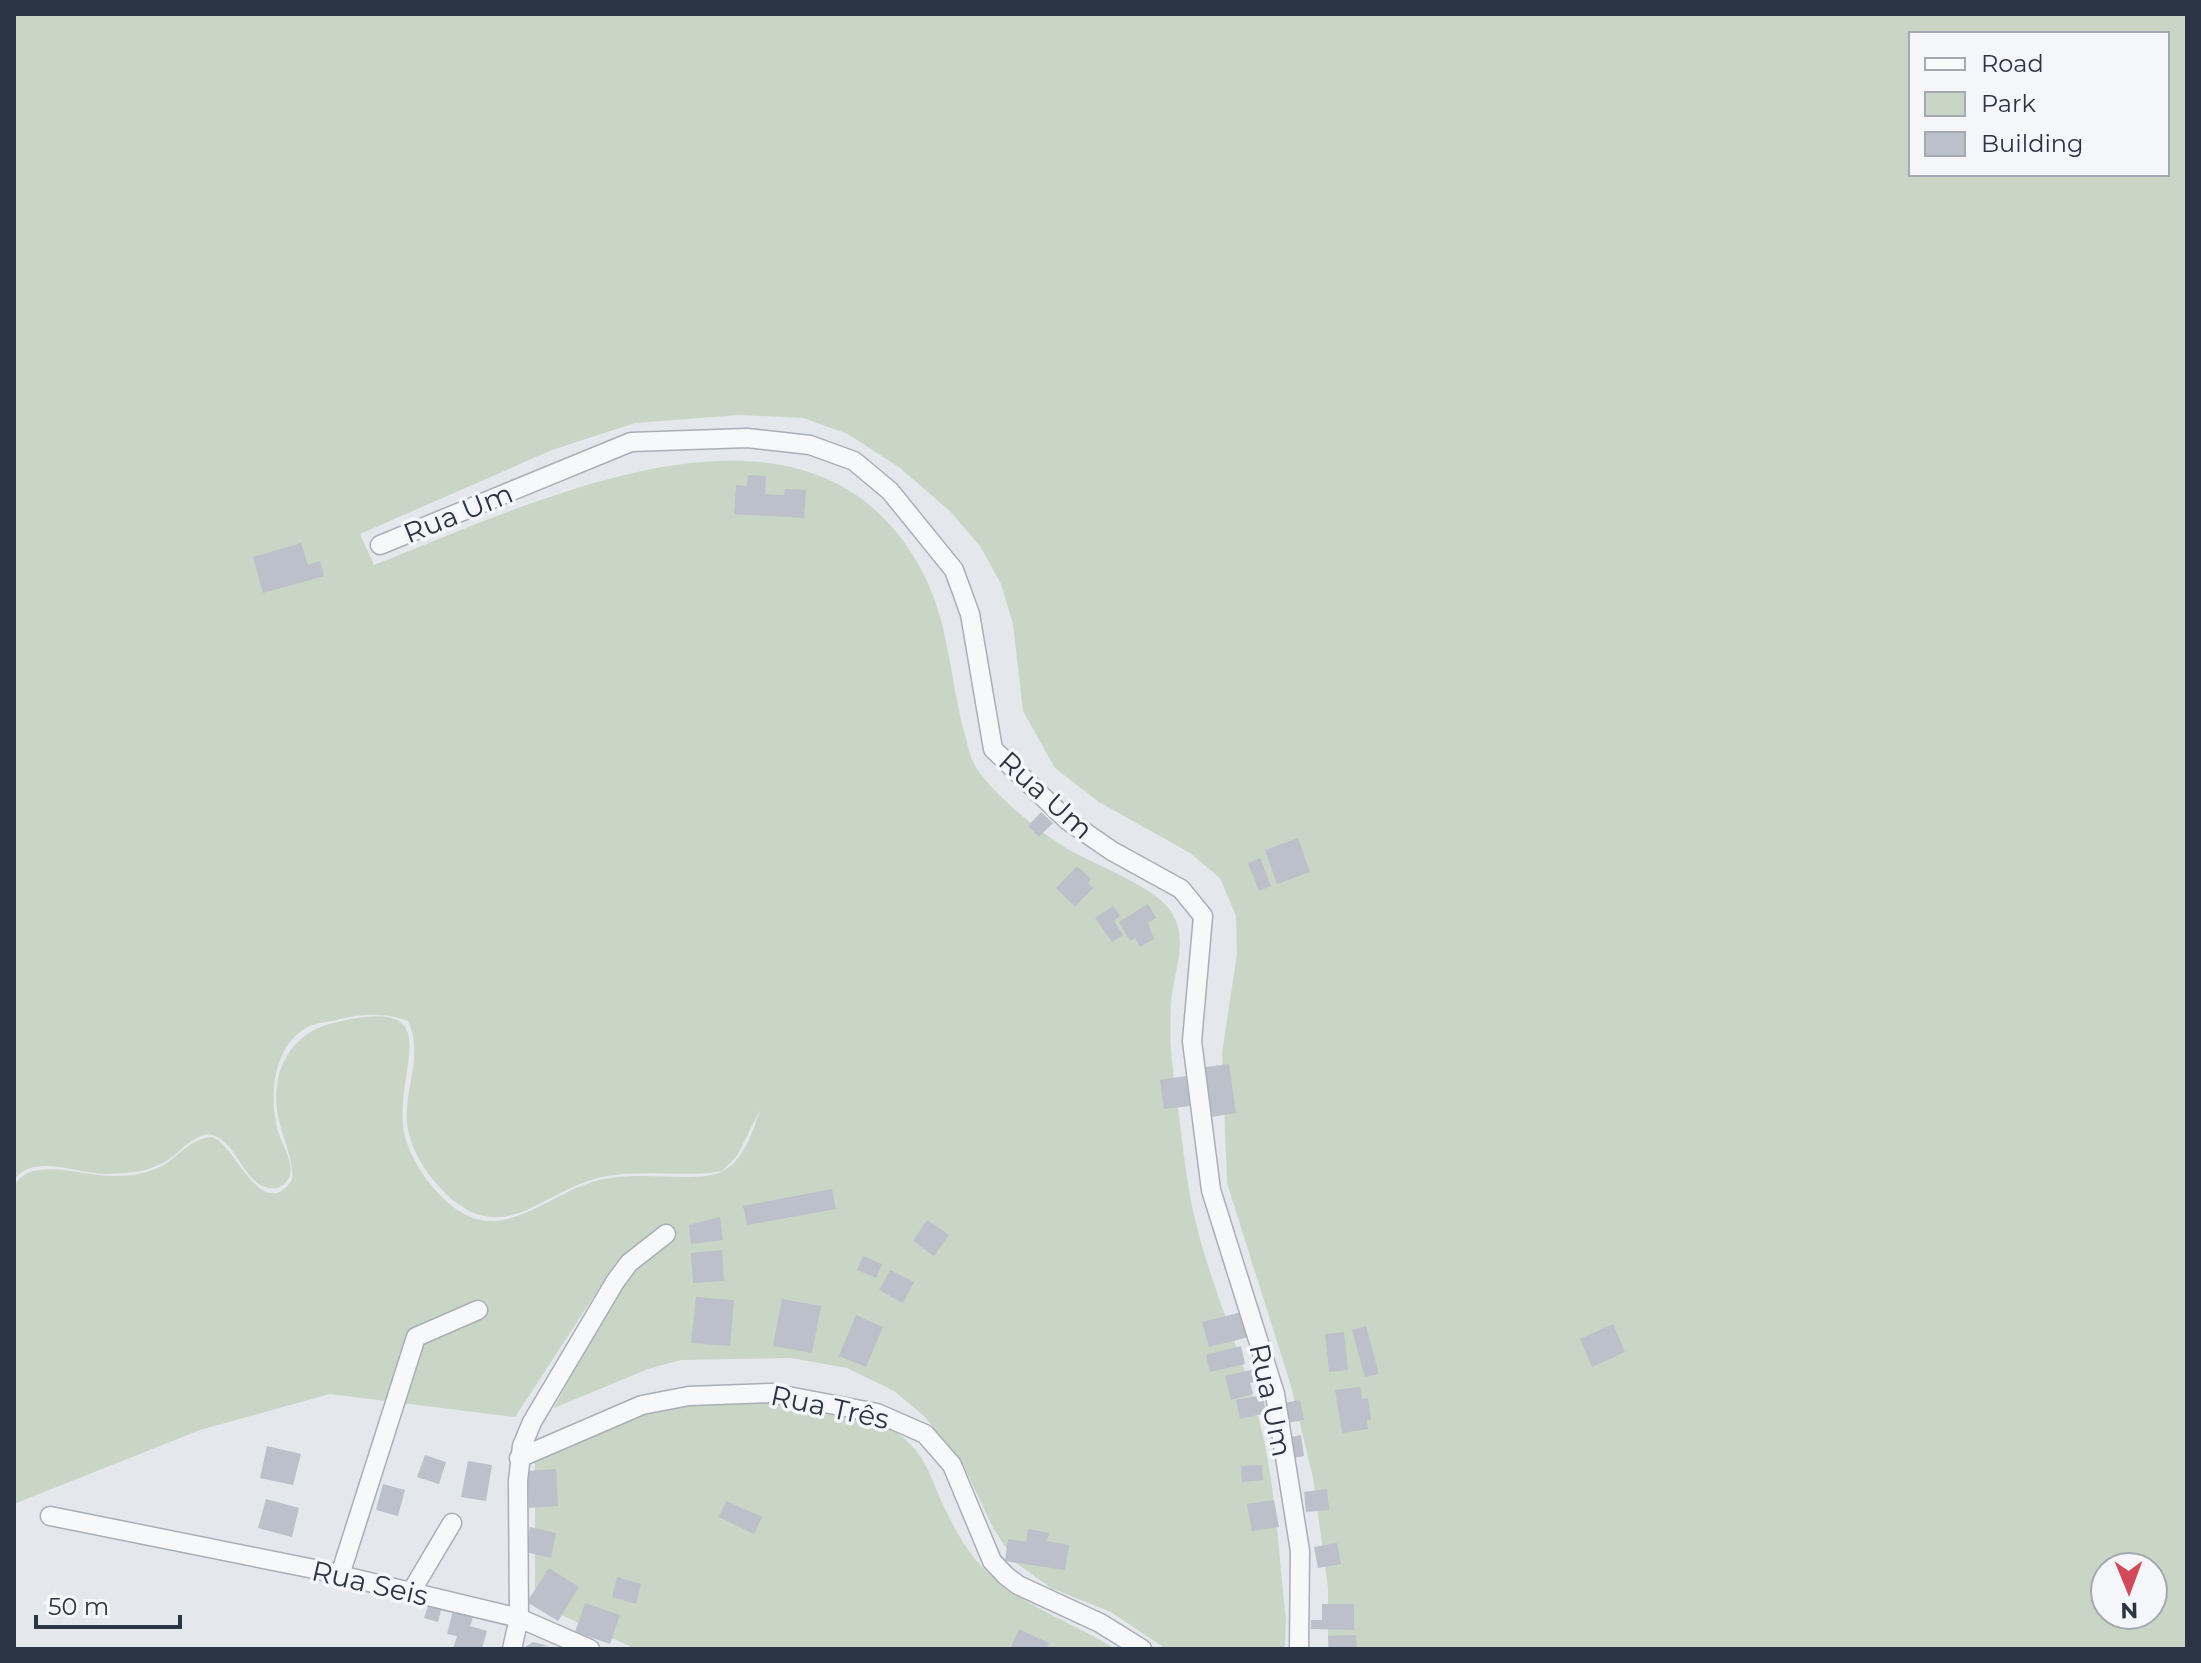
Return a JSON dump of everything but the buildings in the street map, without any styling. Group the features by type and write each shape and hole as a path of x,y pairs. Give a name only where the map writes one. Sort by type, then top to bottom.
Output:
{"street":[{"name":"Rua Um","path":"380,545 631,442 747,438 810,445 854,461 890,491 919,531 947,560 963,590 980,665 993,749 1067,820 1112,851 1181,889 1203,916 1192,1041 1211,1190 1277,1403 1300,1551 1299,1649"},
{"path":"512,1649 519,1618 519,1458 532,1422 615,1282 629,1263 666,1234"},
{"path":"340,1575 416,1337 478,1310"},
{"name":"Rua Três","path":"519,1458 642,1405 689,1396 772,1393 877,1413 925,1434 945,1456 962,1486 992,1561 1005,1575 1018,1585 1100,1623 1142,1649"},
{"name":"Rua Seis","path":"50,1516 340,1575 519,1618 590,1649"},
{"path":"411,1592 452,1523"}],"green space":[{"path":"14,14 2187,14 2187,1649 1328,1649 1328,1587 1313,1478 1291,1386 1227,1183 1222,1053 1237,954 1236,916 1220,878 1190,853 1099,802 1055,768 1023,711 1013,624 1001,584 980,546 950,511 900,468 848,434 803,418 739,415 635,423 552,450 360,534 374,565 512,510 589,485 667,466 742,461 812,473 873,508 922,571 931,590 944,631 968,748 985,780 1007,803 1047,835 1162,901 1176,922 1180,945 1172,993 1170,1036 1187,1175 1204,1253 1256,1406 1267,1455 1286,1619 1285,1649 1166,1649 1111,1612 1051,1588 1016,1563 993,1528 964,1466 924,1416 894,1391 847,1368 791,1358 681,1360 648,1369 554,1408 616,1290 663,1228 615,1264 515,1417 330,1394 200,1430 14,1504 14,1185 23,1176 46,1169 115,1176 140,1174 164,1165 198,1141 212,1137 221,1142 259,1188 270,1193 281,1191 292,1180 292,1171 277,1110 278,1080 288,1054 306,1035 319,1028 369,1017 392,1018 405,1026 409,1058 403,1102 405,1138 425,1178 446,1201 468,1216 497,1221 512,1218 603,1179 704,1176 722,1171 607,1176 584,1182 507,1216 488,1217 469,1210 447,1195 435,1182 419,1159 409,1134 407,1105 414,1049 408,1021 390,1016 372,1015 313,1025 295,1037 286,1048 276,1076 274,1106 291,1170 288,1180 278,1188 257,1182 228,1145 208,1134 191,1141 161,1164 131,1172 108,1174 33,1167 14,1180","holes":["760,1110 741,1154 722,1171 737,1156"]},
{"path":"757,1401 805,1405 854,1414 878,1422 898,1434 915,1449 959,1536 985,1570 1031,1604 1115,1649 636,1649 535,1603 535,1459 646,1411 674,1405"}]}
